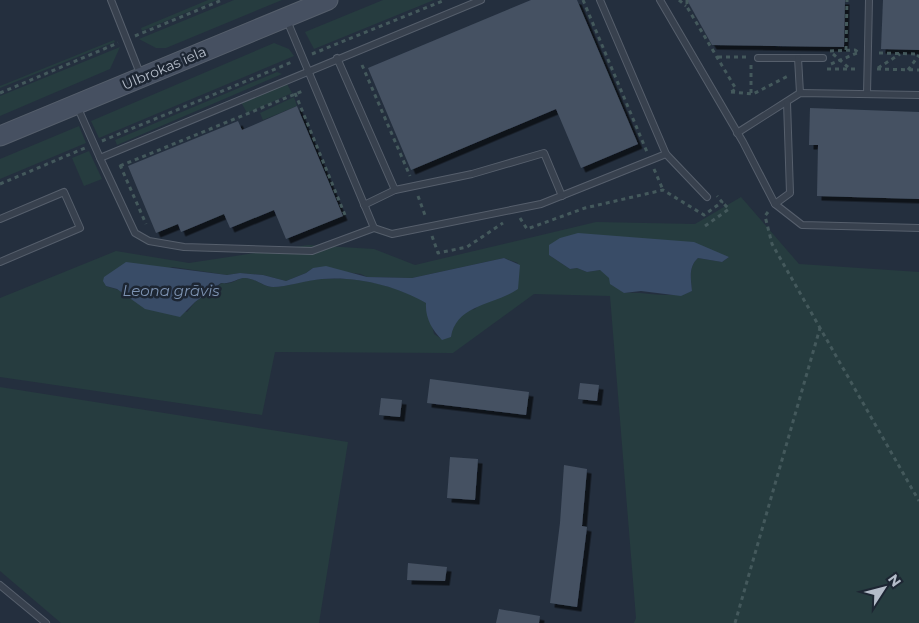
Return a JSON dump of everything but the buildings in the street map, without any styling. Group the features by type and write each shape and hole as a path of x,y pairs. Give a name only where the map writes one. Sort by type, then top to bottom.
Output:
{"main road":[{"name":"Ulbrokas iela","path":"0,136 328,0"}],"lane":[{"path":"110,0 142,77"},
{"path":"100,158 308,70 481,0"},
{"path":"600,0 666,154 707,197"},
{"path":"660,0 737,133 775,204 802,226 919,228"},
{"path":"867,94 869,0"},
{"path":"286,17 374,228"},
{"path":"754,57 823,58"},
{"path":"337,58 395,190"},
{"path":"798,58 800,93"},
{"path":"737,133 800,93 919,95"},
{"path":"775,204 790,193 787,102"},
{"path":"76,104 135,233 149,241 184,247 312,251 374,228 392,234 541,204 666,154"},
{"path":"364,206 395,190 472,174 544,153 562,196"},
{"path":"0,219 64,192 80,228 0,262"},
{"path":"0,585 46,623"}],"path":[{"path":"0,92 222,0"},
{"path":"0,184 302,57 445,0"},
{"path":"583,0 662,190 704,215 722,202"},
{"path":"679,0 687,7 736,89 718,100"},
{"path":"687,0 687,7"},
{"path":"846,50 847,0"},
{"path":"361,49 362,64 414,186 438,253 467,247 510,219"},
{"path":"829,51 855,50 858,52"},
{"path":"877,69 900,54"},
{"path":"908,70 919,55"},
{"path":"717,57 754,57 751,94"},
{"path":"343,73 362,64"},
{"path":"731,92 751,94 788,74 808,76 808,69 919,70"},
{"path":"289,78 345,215"},
{"path":"120,166 315,86"},
{"path":"113,152 146,224"},
{"path":"515,218 520,217 527,229 585,208 662,190"},
{"path":"705,226 729,209 718,196 707,197"},
{"path":"775,204 765,216 772,244 919,500"},
{"path":"735,623 821,328"}],"green space":[{"path":"208,0 217,0 142,31 141,28"},
{"path":"234,0 282,0 166,48 156,48 139,39"},
{"path":"383,0 434,0 314,49 305,32"},
{"path":"114,40 115,42 0,88 0,86"},
{"path":"274,43 289,49 294,56 99,138 91,121"},
{"path":"120,47 110,69 0,116 0,96"},
{"path":"277,72 282,74 117,145 115,140"},
{"path":"287,84 292,93 247,113 241,102"},
{"path":"294,97 297,106 263,120 260,113"},
{"path":"79,126 86,143 0,179 0,159"},
{"path":"89,151 102,179 84,186 72,158"},
{"path":"741,197 799,264 919,272 919,623 634,623 636,618 610,296 534,294 453,353 275,352 262,415 0,377 0,298 116,251 189,263 308,245 374,249 415,265 596,222 695,224","holes":["549,255 729,257 722,262 698,258 691,269 692,291 684,294 667,295 624,293 606,273 600,270 587,272 577,268 570,269","504,258 518,263 475,309 465,312 458,318 453,327 451,337 440,338 434,334 427,303 403,291 376,283 336,278 317,279 273,287 243,278 230,283 222,283 195,302 187,312 106,286 173,267 227,275 240,273 263,275 286,281 313,268 361,274 367,277 412,278"]},
{"path":"0,387 348,442 319,623 61,623 0,571"}],"water":[{"path":"578,233 694,242 729,257 722,262 698,258 691,269 692,291 681,296 641,291 624,293 610,284 609,278 600,270 587,272 577,268 570,269 549,255 549,245 560,238"},
{"name":"Leona grāvis","path":"504,258 520,265 518,289 468,312 454,326 451,337 442,340 430,323 426,303 390,287 363,281 335,278 273,287 243,278 221,283 195,302 180,317 145,309 117,289 106,286 103,281 104,277 126,262 227,275 240,273 263,275 286,281 313,268 326,266 367,277 412,278"}]}
